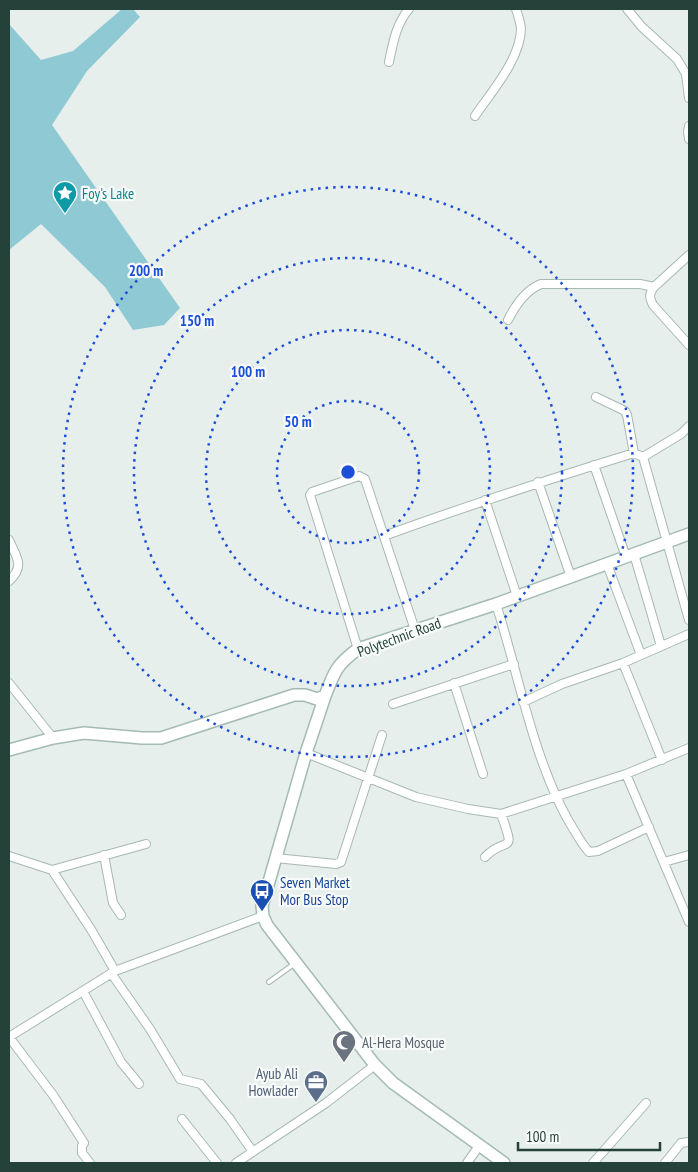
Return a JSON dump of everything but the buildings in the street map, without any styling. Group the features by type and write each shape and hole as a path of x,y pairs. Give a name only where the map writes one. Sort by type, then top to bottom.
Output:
{"street":[{"path":"389,62 395,33 409,9"},
{"path":"475,116 516,54 520,41 521,26 516,9"},
{"path":"627,9 642,27 677,59 686,74 689,98"},
{"path":"689,126 689,139"},
{"path":"689,255 654,287 649,299 689,345"},
{"path":"508,320 520,301 534,287 540,284 640,284 654,287"},
{"path":"596,397 625,411 634,453"},
{"path":"643,457 681,434 689,426"},
{"path":"384,536 538,482 634,453 643,457"},
{"path":"643,457 689,620"},
{"path":"594,465 630,555 661,646"},
{"path":"358,649 310,495 312,492 359,476 362,476 384,536 415,630"},
{"path":"538,482 571,577"},
{"path":"485,500 517,596"},
{"name":"Polytechnic Road","path":"263,916 262,906 306,753 334,672 344,659 358,649 496,604 689,534"},
{"path":"9,540 19,564 17,573 9,581"},
{"path":"607,564 641,655"},
{"path":"496,604 524,702 555,796 583,845 589,852 598,851 649,827"},
{"path":"524,702 562,684 623,663 689,634"},
{"path":"623,663 662,760"},
{"path":"393,704 514,664"},
{"path":"9,683 53,738"},
{"path":"454,683 484,774"},
{"path":"9,750 53,738 84,733 161,738 294,695 305,695 317,699 325,696"},
{"path":"275,858 336,864 341,862 382,735"},
{"path":"306,753 416,797 443,804 501,814 626,774 689,748"},
{"path":"626,774 689,922"},
{"path":"485,857 509,842 510,837 501,814"},
{"path":"9,856 52,870 146,844"},
{"path":"104,855 113,902 121,915"},
{"path":"664,862 689,855"},
{"path":"52,870 92,931 113,972 180,1079 201,1084 230,1120 252,1152"},
{"path":"90,1163 82,1153 84,1143 79,1135 53,1095 9,1037 113,972 263,916 267,925 375,1065 393,1083 504,1163"},
{"path":"83,991 121,1062 139,1084"},
{"path":"236,1163 326,1104 375,1065"},
{"path":"594,1163 646,1103"},
{"path":"182,1119 217,1163"},
{"path":"665,1163 681,1143 689,1142"},
{"path":"468,1163 480,1146"}],"lane":[{"path":"269,982 296,963"}],"water":[{"name":"Foy's Lake","path":"122,9 133,9 140,17 87,71 52,125 180,308 164,325 133,330 105,287 41,224 9,250 9,24 41,60 73,51"}],"place":[{"name":"Foy's Lake","path":"65,214"},
{"name":"Seven Market Mor Bus Stop","path":"262,912"},
{"name":"Al-Hera Mosque","path":"344,1063"},
{"name":"Ayub Ali Howlader","path":"316,1103"}]}
